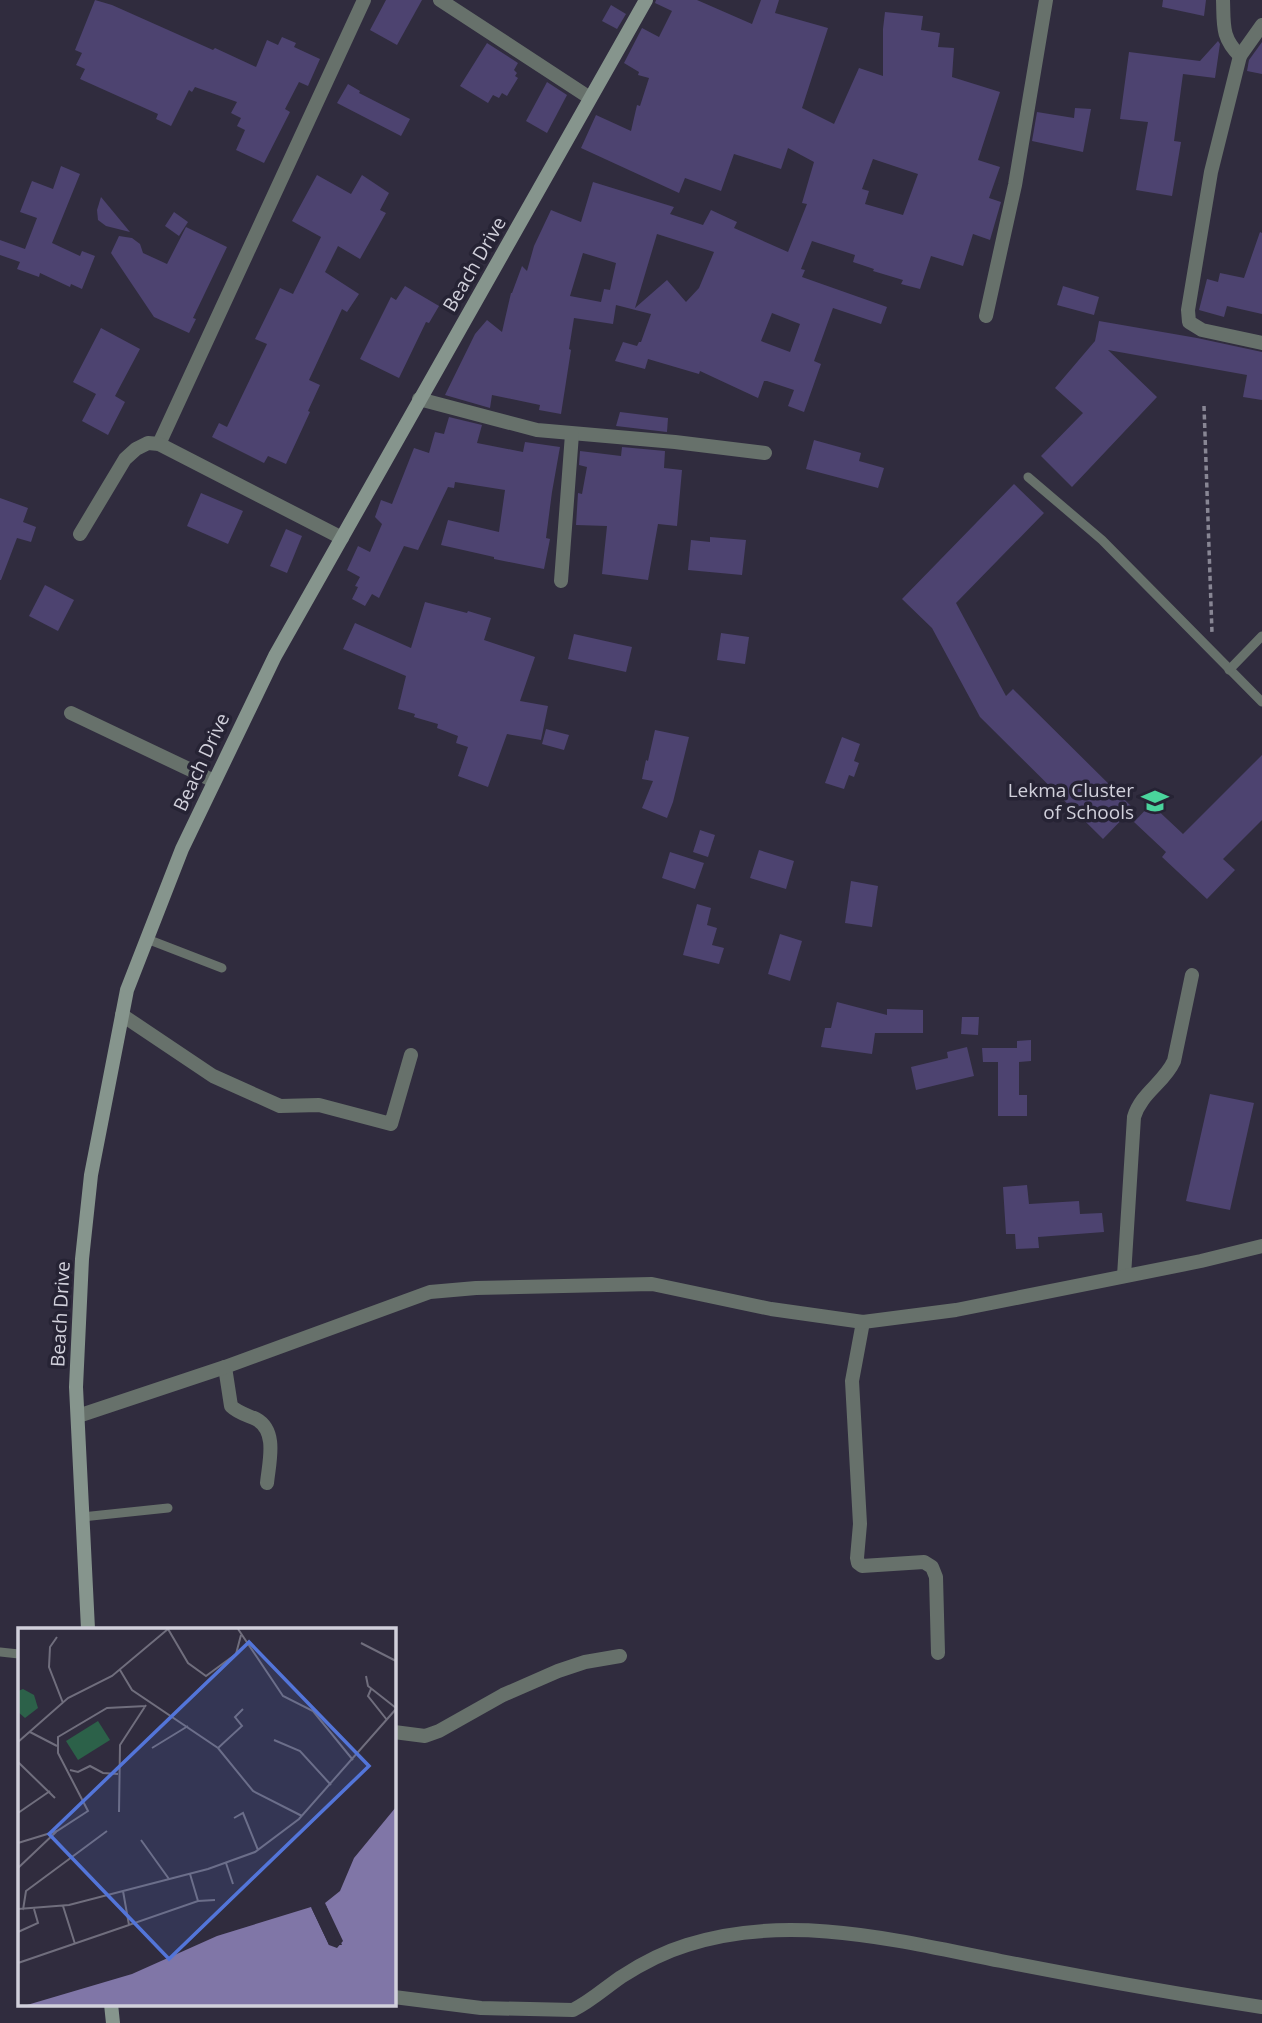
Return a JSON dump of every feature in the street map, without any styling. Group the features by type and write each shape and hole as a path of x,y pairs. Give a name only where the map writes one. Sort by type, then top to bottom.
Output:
{"street":[{"path":"159,444 364,0"},
{"path":"440,0 590,98"},
{"name":"Beach Drive","path":"88,1628 76,1374 82,1259 91,1175 127,990 182,849 275,656 646,0"},
{"path":"986,316 1015,185 1046,0"},
{"path":"1223,0 1224,34 1230,47 1240,56"},
{"path":"1262,25 1240,56 1211,172 1188,310 1189,322 1202,330 1262,343"},
{"path":"419,400 537,430 765,453"},
{"path":"561,581 572,434"},
{"path":"80,534 125,459 148,443 159,444 342,538"},
{"path":"72,713 214,781"},
{"path":"1124,1276 1134,1117 1143,1097 1169,1072 1174,1061 1192,975"},
{"path":"122,1014 214,1076 280,1106 319,1105 391,1124 411,1055"},
{"path":"78,1416 225,1367 430,1292 453,1288 652,1284 771,1309 863,1322 956,1310 1201,1261 1262,1246"},
{"path":"863,1322 852,1381 860,1524 858,1563 862,1566 924,1562 932,1567 936,1577 938,1653"},
{"path":"225,1367 231,1406 260,1421 271,1437 267,1483"},
{"path":"396,1732 425,1736 503,1695 558,1671 585,1662 620,1656"},
{"path":"396,1997 481,2008 573,2010 650,1960 685,1945 745,1931 803,1929 946,1949 1262,2007"}],"lane":[{"path":"1028,477 1102,540 1262,702"},
{"path":"1229,670 1262,636"},
{"path":"147,939 222,968"},
{"path":"82,1517 168,1508"},
{"path":"0,1652 18,1654"}],"path":[{"path":"1204,406 1213,653"}],"building":[{"path":"95,0 256,67 267,40 278,45 282,37 296,43 294,47 320,59 308,86 299,82 285,109 290,112 264,163 236,150 245,130 237,126 241,118 231,113 237,102 195,87 192,92 189,90 171,126 156,119 158,114 80,79 85,69 76,65 82,53 75,50"},
{"path":"386,0 422,0 397,45 370,30"},
{"path":"656,0 697,0 752,24 761,0 779,0 775,13 828,28 802,108 834,124 859,68 883,76 885,12 923,16 921,30 940,33 938,47 954,48 952,77 1000,92 978,160 1000,167 989,198 1001,202 990,240 973,234 963,266 931,256 920,289 901,284 903,280 853,262 855,255 812,241 801,269 805,270 802,277 887,307 881,324 833,308 814,361 821,364 804,412 788,406 794,390 767,381 764,381 758,398 700,371 699,374 648,359 645,369 615,361 623,342 637,346 641,342 651,314 616,305 613,324 574,318 561,414 539,410 540,405 492,395 490,408 445,395 475,334 487,320 502,332 511,293 522,266 527,271 534,246 551,210 581,222 593,182 674,207 670,214 703,225 711,210 737,222 734,228 788,252 807,204 802,203 814,162 788,148 781,169 734,154 721,191 685,178 679,193 581,148 596,115 631,131 637,105 640,106 649,78 638,75 639,72 624,63 642,28 659,37 672,11 655,3","holes":["873,159 918,174 903,215 865,204 869,191 862,189","657,234 714,252 699,288 686,302 667,280 635,308","583,253 616,263 610,290 604,289 601,302 570,296","772,313 800,324 790,352 761,341"]},
{"path":"1163,0 1206,0 1204,16 1162,7"},
{"path":"611,5 626,14 617,29 602,21"},
{"path":"1218,41 1220,44 1215,78 1183,74 1174,141 1181,142 1172,196 1136,190 1148,122 1120,119 1129,52 1200,61"},
{"path":"1262,42 1262,74 1247,71 1249,60"},
{"path":"487,43 518,63 514,70 518,78 507,96 502,93 499,98 493,95 488,103 460,86"},
{"path":"547,82 567,95 547,133 526,121"},
{"path":"348,84 360,91 359,93 410,119 401,136 337,103"},
{"path":"1075,108 1091,109 1083,152 1032,141 1037,112 1074,118"},
{"path":"61,166 80,174 52,243 80,256 82,251 95,256 82,289 71,284 70,287 40,273 39,277 17,269 20,262 0,255 0,240 25,249 37,218 20,212 32,181 53,189"},
{"path":"317,175 351,194 362,175 389,193 380,210 386,213 360,259 338,246 325,272 359,294 347,312 342,309 309,380 320,385 286,464 268,456 264,463 212,437 219,423 227,427 267,344 255,339 280,288 293,294 321,237 292,221"},
{"path":"101,197 130,232 106,226 98,220 97,210"},
{"path":"174,212 188,222 179,236 165,226"},
{"path":"186,227 227,247 193,318 196,319 189,333 154,317 111,253 119,236 132,238 140,244 143,253 167,264"},
{"path":"1260,232 1262,314 1227,306 1224,317 1199,310 1207,279 1218,282 1220,273 1244,278"},
{"path":"405,286 439,306 429,323 426,322 399,378 360,359 391,297 396,300"},
{"path":"1063,286 1099,297 1094,315 1057,305"},
{"path":"1099,321 1262,352 1262,400 1243,397 1247,375 1108,350 1157,397 1072,487 1041,456 1083,413 1055,388 1095,341"},
{"path":"101,328 140,349 115,396 125,402 108,435 82,421 96,394 73,382"},
{"path":"620,412 668,418 667,432 616,426"},
{"path":"449,417 482,425 477,443 523,452 525,442 560,447 544,569 441,545 448,520 499,532 505,490 455,482 454,488 448,487 418,550 404,546 379,598 372,594 365,606 352,599 360,577 347,570 358,546 370,552 382,524 375,517 381,500 392,504 414,448 429,453 435,432 444,434"},
{"path":"814,440 861,453 859,461 884,468 878,488 806,469"},
{"path":"622,447 665,451 664,468 682,470 677,526 658,524 648,580 602,574 607,526 576,525 578,493 582,494 587,467 579,465 580,451 621,456"},
{"path":"1014,484 1044,513 956,603 1006,696 1013,689 1133,808 1103,839 980,717 932,628 902,599"},
{"path":"201,493 243,511 228,544 187,526"},
{"path":"0,498 28,508 23,522 36,527 31,542 17,538 1,580 0,580"},
{"path":"286,529 302,536 287,573 270,566"},
{"path":"710,537 746,540 742,575 688,570 691,540 710,542"},
{"path":"45,585 74,600 58,631 29,616"},
{"path":"425,602 491,618 484,640 535,657 520,701 548,706 541,740 507,734 488,787 458,776 468,747 456,743 458,736 437,728 438,724 398,709 406,676 343,649 355,623 411,648"},
{"path":"721,633 749,637 745,664 717,660"},
{"path":"574,634 632,647 626,672 568,659"},
{"path":"546,729 569,735 564,750 542,744"},
{"path":"655,730 689,737 667,818 642,808 653,781 642,779"},
{"path":"842,737 860,744 854,761 859,763 854,777 849,775 844,789 825,783"},
{"path":"1262,755 1262,820 1223,859 1235,870 1207,899 1162,857 1166,852 1134,822 1151,804 1183,834"},
{"path":"700,830 715,835 708,857 693,852"},
{"path":"759,850 794,861 786,889 750,878"},
{"path":"670,852 704,863 695,889 662,878"},
{"path":"851,881 878,886 872,927 845,923"},
{"path":"697,904 711,908 707,925 717,928 712,945 724,948 719,964 683,955"},
{"path":"780,934 802,941 790,981 768,974"},
{"path":"837,1002 887,1015 887,1009 923,1010 923,1033 875,1033 872,1054 821,1047 825,1028 831,1028"},
{"path":"962,1017 979,1017 978,1035 961,1034"},
{"path":"1031,1040 1031,1061 1019,1062 1019,1095 1027,1095 1027,1116 998,1116 998,1062 983,1062 982,1048 1017,1048 1017,1041"},
{"path":"967,1047 974,1076 916,1090 911,1067 948,1058 947,1052"},
{"path":"1210,1094 1254,1103 1230,1210 1186,1201"},
{"path":"1027,1185 1029,1204 1079,1201 1080,1214 1102,1213 1104,1232 1038,1237 1039,1248 1016,1249 1015,1234 1006,1234 1003,1187"}],"place":[{"name":"Lekma Cluster of Schools","path":"1155,801"}]}
